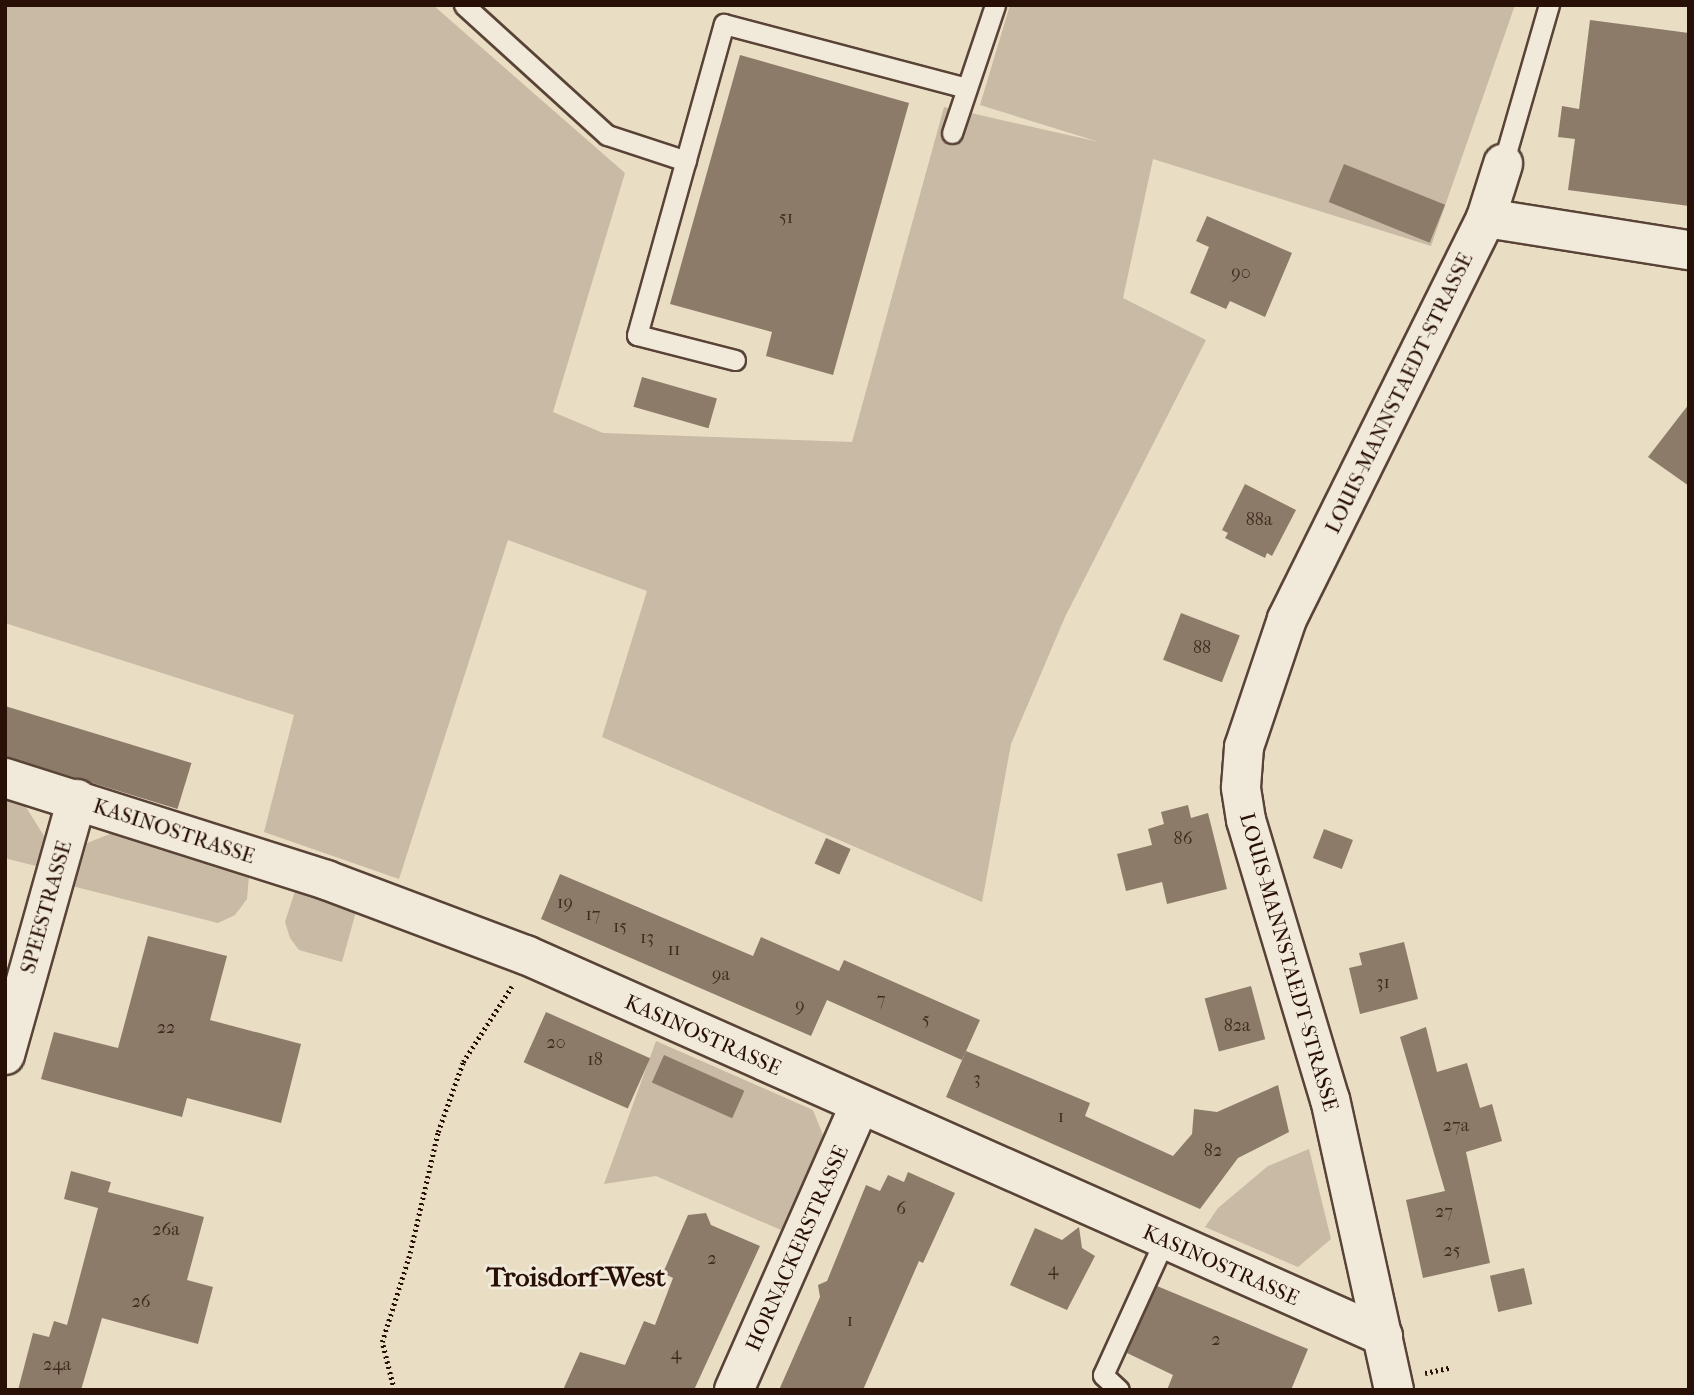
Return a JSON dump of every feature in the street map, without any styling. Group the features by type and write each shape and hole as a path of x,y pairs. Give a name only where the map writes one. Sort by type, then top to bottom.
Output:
{"street":[{"name":"LOUIS-MANNSTAEDT-STRASSE","path":"1394,1390 1330,1100 1246,820 1241,787 1244,747 1287,619 1486,219 1503,164"},
{"path":"1486,219 1689,250"},
{"name":"KASINOSTRASSE","path":"5,778 326,880 526,955 859,1106 1383,1336"},
{"name":"SPEESTRASSE","path":"5,1055 77,799"},
{"name":"HORNACKERSTRASSE","path":"734,1390 859,1106"}],"lane":[{"path":"464,5 607,135 686,160"},
{"path":"951,133 995,5"},
{"path":"1503,164 1549,5"},
{"path":"735,360 638,335 724,24 967,88"},
{"path":"1119,1390 1103,1375 1164,1241"}],"path":[{"path":"394,1390 382,1342 410,1253 447,1100 463,1062 505,1000 526,955"}],"shaded area":[{"path":"5,5 433,5 625,173 553,412 603,433 852,442 944,107 1099,142 980,105 1010,5 1515,5 1431,246 1153,159 1123,298 1206,340 1065,617 1011,744 982,902 602,737 647,591 508,540 399,879 264,832 294,715 5,623"},
{"path":"5,796 24,804 44,836 40,867 8,859 5,855"},
{"path":"115,832 249,876 247,899 235,915 218,923 68,885 77,847"},
{"path":"300,889 357,908 342,962 299,950 290,938 285,922 295,891"},
{"path":"656,1041 813,1110 823,1135 781,1230 656,1176 604,1184"},
{"path":"1309,1149 1331,1239 1298,1267 1205,1227 1218,1208 1268,1166"}],"building":[{"path":"1590,20 1689,33 1689,206 1568,190 1575,139 1558,137 1562,106 1579,109"},
{"path":"740,55 909,103 833,375 766,356 772,332 670,304"},
{"path":"1344,164 1445,205 1430,243 1329,202"},
{"path":"1207,216 1292,253 1265,317 1230,301 1226,309 1190,293 1209,247 1196,241"},
{"path":"642,377 717,398 708,428 633,407"},
{"path":"1689,404 1689,486 1648,457"},
{"path":"1245,484 1296,510 1272,556 1267,553 1265,558 1225,538 1228,533 1222,530"},
{"path":"1181,613 1240,636 1222,682 1163,660"},
{"path":"5,706 191,763 177,809 5,756"},
{"path":"1188,805 1191,818 1208,813 1227,889 1167,904 1162,882 1126,891 1117,854 1152,845 1148,829 1164,824 1161,812"},
{"path":"1324,829 1353,840 1342,869 1313,858"},
{"path":"826,838 851,849 839,875 815,864"},
{"path":"560,874 753,956 761,937 839,971 844,960 980,1020 962,1060 827,1000 811,1036 541,919"},
{"path":"148,936 227,956 210,1020 301,1044 281,1123 187,1098 182,1117 41,1079 54,1032 118,1048"},
{"path":"1404,942 1418,999 1360,1014 1349,968 1362,965 1359,953"},
{"path":"1251,986 1265,1039 1219,1052 1205,998"},
{"path":"546,1012 650,1058 628,1109 524,1062"},
{"path":"1426,1027 1437,1072 1467,1063 1480,1108 1492,1104 1502,1141 1466,1152 1490,1263 1423,1278 1406,1200 1445,1191 1400,1037"},
{"path":"966,1051 1090,1103 1085,1116 1173,1156 1192,1134 1194,1109 1217,1112 1278,1085 1289,1132 1238,1158 1200,1209 946,1097"},
{"path":"664,1055 744,1091 732,1118 652,1082"},
{"path":"71,1171 111,1182 108,1192 204,1217 187,1280 213,1287 198,1344 102,1318 81,1390 18,1390 33,1333 49,1337 54,1321 67,1325 98,1208 64,1199"},
{"path":"908,1172 955,1193 923,1263 919,1261 863,1390 779,1390 820,1297 818,1285 827,1281 866,1185 880,1191 888,1175 904,1182"},
{"path":"706,1213 711,1225 760,1246 694,1390 563,1390 580,1352 625,1365 644,1321 655,1325 673,1278 663,1273 688,1215"},
{"path":"1079,1227 1082,1248 1095,1256 1067,1310 1010,1285 1035,1228 1062,1240"},
{"path":"1524,1268 1532,1304 1498,1312 1490,1276"},
{"path":"1157,1286 1308,1349 1291,1390 1167,1390 1173,1375 1127,1353"}],"district":[{"name":"Troisdorf-West","path":"576,1277"}]}
